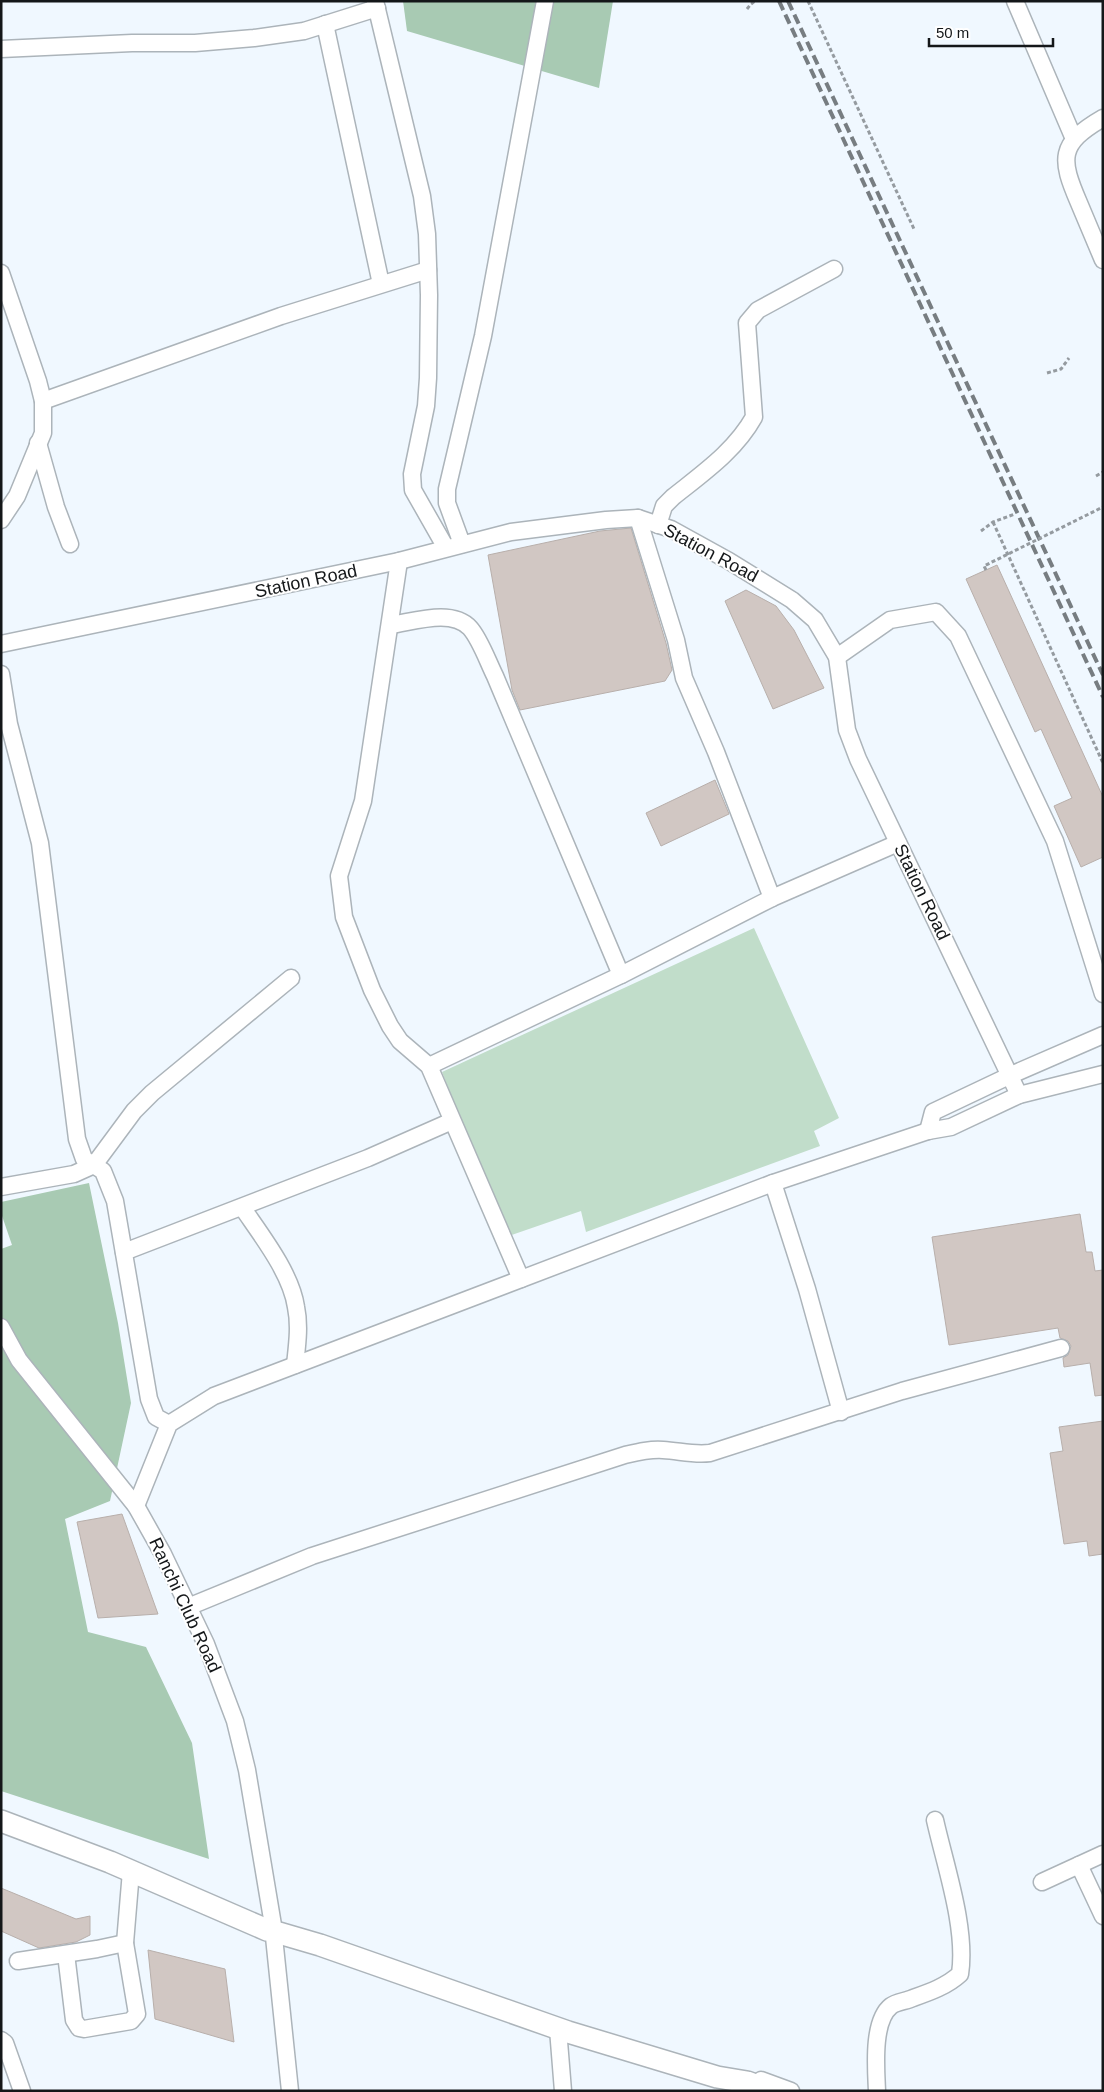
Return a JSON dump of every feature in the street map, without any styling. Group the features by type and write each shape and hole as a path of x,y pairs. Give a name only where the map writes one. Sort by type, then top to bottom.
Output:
{"main road":[{"path":"1,1821 131,1871 273,1931 320,1945 558,2029 724,2084 738,2091"},
{"path":"724,2084 747,2082 772,2091"}],"street":[{"path":"462,544 447,503 447,489 483,336 545,1"},
{"path":"1015,1 1074,139"},
{"path":"1,49 228,41 282,35 325,24 376,5 422,196 426,234 428,270 426,406 412,474 414,490 446,548"},
{"path":"325,24 381,284"},
{"path":"1103,118 1074,139 1068,151 1065,164 1103,260"},
{"path":"43,401 281,316 428,270"},
{"path":"658,525 664,506 733,448 754,417 747,323 758,310 834,270"},
{"path":"1,273 43,401 43,433 17,496 1,520"},
{"path":"38,443 56,507 70,544"},
{"path":"638,518 676,640 684,678 716,752 772,898"},
{"name":"Station Road","path":"1,644 399,561 512,532 588,522 638,518 671,529 729,561 792,600 815,620 837,657 847,730 858,759 1019,1095"},
{"path":"399,561 363,801 339,876 344,917 372,990 390,1026 410,1051 429,1066 521,1279"},
{"path":"837,657 890,620 936,612 958,636 1055,841 1103,994"},
{"path":"390,626 447,616 461,620 472,629 495,676 621,975"},
{"path":"1,674 10,724 40,843 76,1139 84,1159 102,1171 115,1201 149,1400 156,1416 169,1424"},
{"path":"429,1066 621,975 772,898 898,842"},
{"path":"1,1187 74,1174 94,1165 134,1111 152,1092 291,978"},
{"path":"928,1131 934,1112 1011,1075 1103,1035"},
{"path":"136,1506 169,1424 214,1396 772,1183 928,1131 951,1127 1019,1095 1103,1074"},
{"path":"124,1252 368,1158 452,1121"},
{"path":"772,1183 809,1298 841,1412"},
{"path":"242,1207 262,1235 286,1278 296,1306 298,1325 295,1365"},
{"name":"Ranchi Club Road","path":"1,1327 19,1360 136,1506 163,1554 206,1644 235,1720 247,1770 273,1931 290,2091"},
{"path":"188,1606 312,1556 625,1455 648,1450 663,1450 697,1455 710,1453 902,1391 1061,1348"},
{"path":"876,2091 876,2035 881,2020 891,2005 934,1990 951,1982 960,1974 961,1943 957,1916 935,1820"},
{"path":"1042,1882 1103,1854"},
{"path":"1079,1865 1103,1916"},
{"path":"66,1954 74,2020 79,2028 84,2029 131,2021 137,2014 125,1943 131,1871"},
{"path":"18,1961 125,1943"},
{"path":"558,2029 562,2091"},
{"path":"1,2040 5,2043 22,2091"},
{"path":"724,2084 748,2076 791,2091"}],"path":[{"path":"747,10 756,1"},
{"path":"808,1 914,229"},
{"path":"1048,373 1061,369 1069,358"},
{"path":"1096,476 1103,472"},
{"path":"986,570 984,566 1103,508"},
{"path":"981,531 993,522 1015,514"},
{"path":"993,522 1103,763"}],"green space":[{"path":"403,1 613,1 599,88 407,31"},
{"path":"754,928 839,1118 814,1131 820,1146 586,1232 581,1211 506,1237 442,1072"},
{"path":"89,1183 118,1323 131,1403 110,1501 65,1519 88,1632 146,1647 192,1743 209,1859 1,1791 1,1249 12,1245 1,1213 1,1202"}],"building":[{"path":"631,528 666,643 672,670 665,681 520,710 512,690 488,555 600,531"},
{"path":"997,565 1103,797 1103,857 1081,867 1054,806 1072,798 1041,729 1035,732 966,579"},
{"path":"746,590 776,606 794,630 824,688 773,709 725,601"},
{"path":"715,780 729,814 661,846 646,813"},
{"path":"1080,1214 1086,1252 1092,1252 1095,1271 1103,1270 1103,1395 1095,1396 1090,1363 1064,1367 1063,1358 1068,1355 1071,1346 1068,1341 1060,1338 1058,1328 949,1345 932,1237"},
{"path":"1103,1421 1103,1554 1089,1556 1087,1541 1064,1544 1050,1453 1063,1451 1059,1427"},
{"path":"122,1514 158,1614 98,1618 77,1522"},
{"path":"1,1888 76,1919 90,1916 90,1935 76,1942 39,1948 1,1931"},
{"path":"148,1950 225,1969 234,2042 155,2019"}],"railway":[{"path":"779,1 1103,697"},
{"path":"788,1 1103,675"}]}
